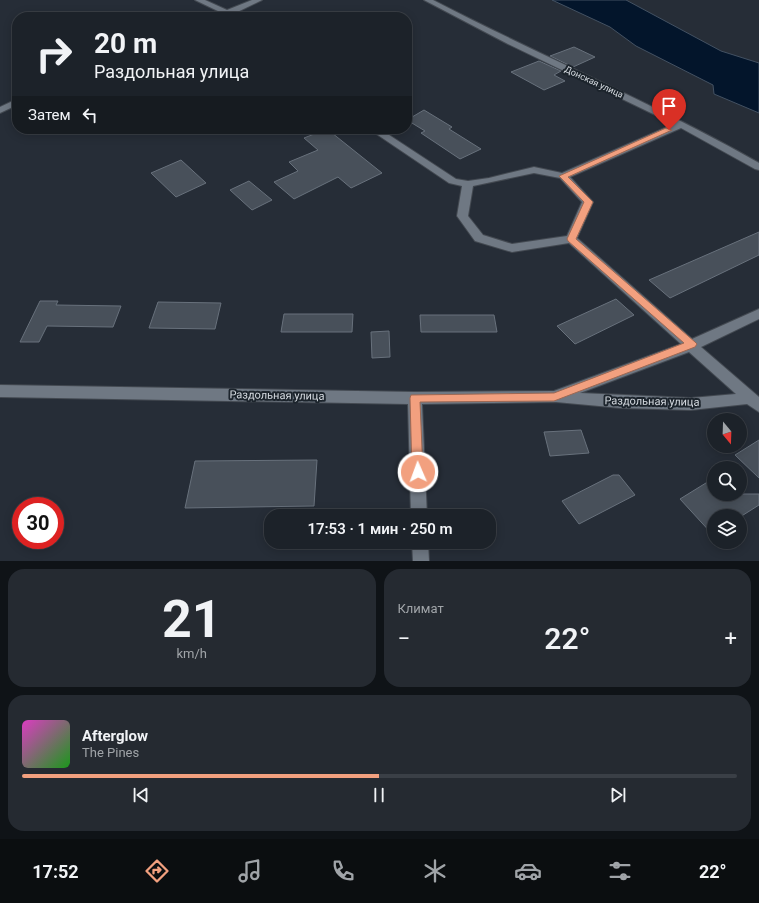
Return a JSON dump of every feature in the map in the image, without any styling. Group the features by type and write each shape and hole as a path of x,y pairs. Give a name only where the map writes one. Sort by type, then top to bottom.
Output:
{"street":[{"path":"199,0 220,12"},
{"path":"232,12 258,0"},
{"name":"Донская улица","path":"428,0 483,30 682,124 759,167"},
{"path":"0,110 12,104"},
{"path":"563,176 682,124"},
{"path":"382,134 453,181 468,184 489,181 534,170 563,176 588,202 571,239"},
{"path":"468,184 462,216 479,238 512,248 571,239 692,344 754,402"},
{"name":"Раздольная улица","path":"554,397 692,344 759,314"},
{"name":"Раздольная улица","path":"0,391 415,398 554,397 621,402 691,404 754,402"},
{"path":"415,398 419,509"},
{"path":"420,549 421,561"}],"water":[{"path":"552,0 626,0 721,51 759,63 759,113 714,94 713,85 636,46 610,27"}],"building":[{"path":"574,47 595,57 573,67 550,56"},
{"path":"539,61 561,71 554,75 565,81 544,90 511,72"},
{"path":"424,110 452,127 449,129 481,149 460,159 421,133 425,131 412,123 412,117"},
{"path":"314,134 333,134 382,173 351,188 338,177 294,199 274,182 298,171 289,162 318,150 304,138"},
{"path":"181,160 206,183 176,197 151,173"},
{"path":"249,181 272,200 252,210 230,190"},
{"path":"759,232 759,255 670,298 649,280"},
{"path":"616,299 634,315 575,344 557,326"},
{"path":"40,301 58,301 56,305 121,306 113,327 47,326 39,342 20,342"},
{"path":"158,302 221,303 215,329 149,328"},
{"path":"284,314 353,314 352,332 281,332"},
{"path":"420,315 494,315 497,332 421,332"},
{"path":"389,331 390,357 372,358 371,332"},
{"path":"581,430 589,453 550,456 544,432"},
{"path":"759,440 759,478 747,466 747,461 741,461 735,455 738,453 747,453 747,448"},
{"path":"317,460 314,506 185,508 195,461"},
{"path":"613,475 619,475 635,495 579,524 562,501"},
{"path":"707,482 707,501 747,501 747,494 759,494 759,505 747,513 747,509 707,509 707,528 680,499"}],"route":[{"path":"418,472 415,398 554,397 692,344 571,239 588,202 563,176 669,130"}]}
